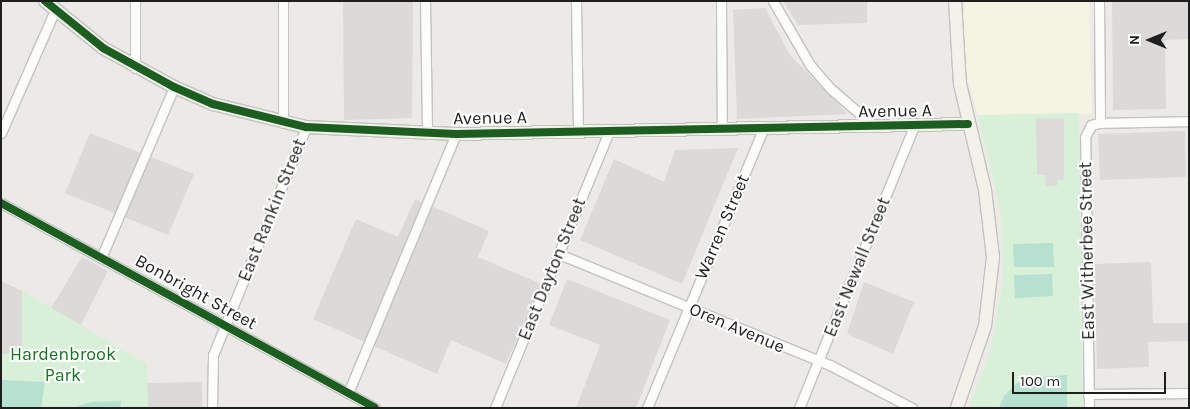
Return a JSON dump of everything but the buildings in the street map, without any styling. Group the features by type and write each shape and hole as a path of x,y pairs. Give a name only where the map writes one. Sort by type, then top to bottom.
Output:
{"street":[{"name":"Avenue A","path":"45,1 135,68 174,87 213,104 306,128 456,134 722,129 762,130 968,124"},
{"path":"135,1 135,68"},
{"name":"East Rankin Street","path":"283,1 283,123"},
{"path":"425,1 427,134"},
{"path":"576,1 578,132"},
{"path":"720,1 722,129"},
{"path":"773,1 810,65 831,89 874,126"},
{"path":"955,1 960,84 986,197 993,257 985,326 957,408"},
{"name":"East Witherbee Street","path":"1089,408 1085,137 1096,124 1099,1"},
{"path":"1,133 55,10"},
{"path":"101,258 174,87"},
{"path":"1096,124 1189,122"},
{"name":"East Newall Street","path":"798,408 914,126"},
{"name":"East Rankin Street","path":"212,408 214,355 224,326 306,128"},
{"name":"Warren Street","path":"646,408 762,130"},
{"name":"East Dayton Street","path":"495,408 608,131"},
{"path":"348,393 456,134"},
{"name":"Bonbright Street","path":"1,203 375,408"},
{"name":"Oren Avenue","path":"559,254 864,380 912,408"},
{"path":"1088,394 1189,393"}],"shaded area":[{"path":"343,1 413,1 412,118 344,120"},
{"path":"783,1 867,1 867,23 798,25"},
{"path":"964,1 1089,1 1092,114 978,115 965,71"},
{"path":"1112,1 1189,1 1189,39 1165,40 1166,109 1113,110"},
{"path":"765,8 790,55 848,114 737,119 733,10"},
{"path":"1064,118 1064,180 1057,180 1057,186 1046,186 1045,175 1037,175 1036,119"},
{"path":"1185,131 1186,177 1100,180 1098,134"},
{"path":"90,133 194,174 168,235 65,193"},
{"path":"738,148 682,284 580,240 614,159 664,182 675,150"},
{"path":"415,199 489,231 478,257 541,284 506,364 451,340 437,374 313,319 356,219 398,237"},
{"path":"82,257 108,271 81,325 51,308"},
{"path":"1151,262 1153,323 1189,323 1189,341 1148,342 1149,367 1097,369 1094,264"},
{"path":"567,279 670,320 636,408 576,408 600,345 549,325"},
{"path":"1,281 22,291 22,354 1,354"},
{"path":"864,282 914,302 893,354 847,334"},
{"path":"202,382 202,408 148,408 147,383"}],"green space":[{"path":"1079,113 1083,408 969,408 990,352 1003,281 1001,214 978,115"},
{"path":"1053,243 1054,267 1014,267 1013,244"},
{"path":"1052,274 1053,296 1015,298 1014,275"},
{"name":"Hardenbrook Park","path":"22,291 147,364 148,408 1,408 1,354 22,353"},
{"path":"1067,375 1067,408 999,408 1004,396 1017,383 1039,377"},
{"path":"1,380 45,382 41,408 1,408"},
{"path":"121,401 120,408 73,408 91,402"}],"cycle path":[{"path":"45,1 103,48 174,87 213,104 306,127 456,134 968,124"},
{"path":"1,203 375,408"}]}
